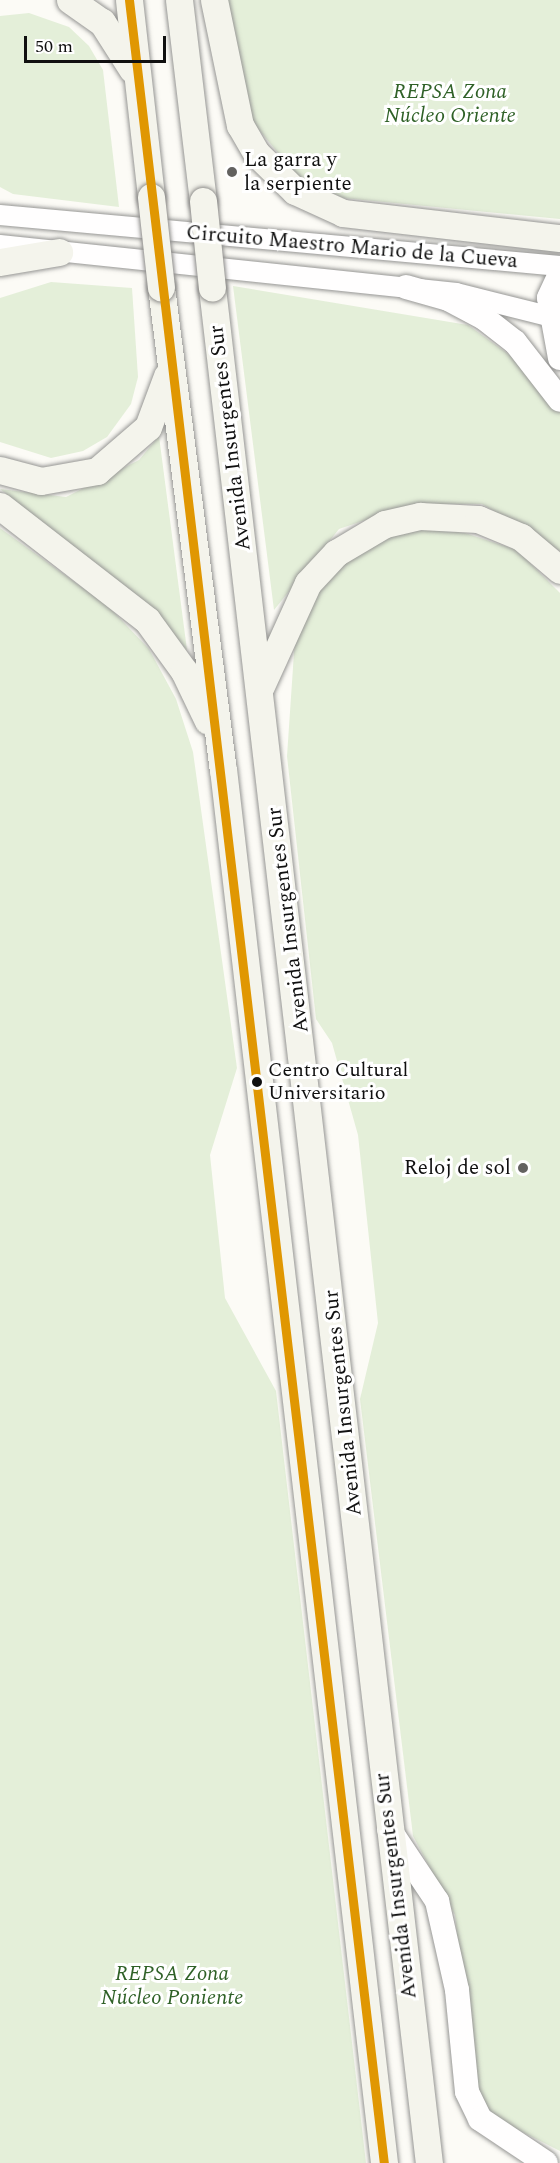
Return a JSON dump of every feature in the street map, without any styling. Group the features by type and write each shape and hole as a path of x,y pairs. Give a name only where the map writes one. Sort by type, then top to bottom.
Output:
{"main road":[{"path":"70,0 93,14 118,43 141,99"},
{"name":"Avenida Insurgentes Sur","path":"129,0 170,363 223,769 384,2163"},
{"name":"Avenida Insurgentes Sur","path":"179,0 429,2163"},
{"path":"214,0 240,125 257,154 295,190 343,213 560,237"},
{"path":"0,262 59,252"},
{"path":"0,470 58,481 108,465 148,427 170,363"},
{"path":"0,506 147,620 192,687 223,769"},
{"path":"260,688 308,584 336,553 385,524 420,516 478,519 521,537 560,570"}],"street":[{"name":"Circuito Maestro Mario de la Cueva","path":"0,215 560,266"},
{"name":"Circuito Maestro Mario de la Cueva","path":"0,245 406,287 556,317"},
{"path":"560,274 549,298 556,317 560,358"},
{"path":"406,287 448,299 484,318 515,342 560,400"},
{"path":"389,1829 437,1900 457,1990 467,2092 476,2110 496,2134 534,2161"}],"green space":[{"name":"REPSA Zona Núcleo Oriente","path":"226,0 560,0 560,219 343,198 297,176 251,120"},
{"path":"29,13 69,27 89,46 103,70 119,207 13,194 0,187 0,16"},
{"path":"51,282 132,288 138,377 131,404 107,437 83,451 51,458 0,442 0,298"},
{"path":"233,286 468,325 525,366 560,412 560,551 482,504 413,504 339,529 274,610"},
{"path":"159,436 187,650 150,607 0,489 66,497 139,460"},
{"path":"408,527 465,533 517,550 560,593 560,2151 487,2114 471,2069 455,1915 413,1836 360,1399 378,1323 358,1135 332,1043 316,1019 287,756 295,638 314,593 345,554"},
{"name":"REPSA Zona Núcleo Poniente","path":"0,528 109,607 149,649 176,699 193,752 237,1068 210,1155 225,1298 276,1391 366,2163 0,2163"}],"transit line":[{"path":"129,0 384,2163"}],"place":[{"name":"La garra y la serpiente","path":"232,172"},
{"name":"Centro Cultural Universitario","path":"257,1082"},
{"name":"Reloj de sol","path":"523,1168"}]}
